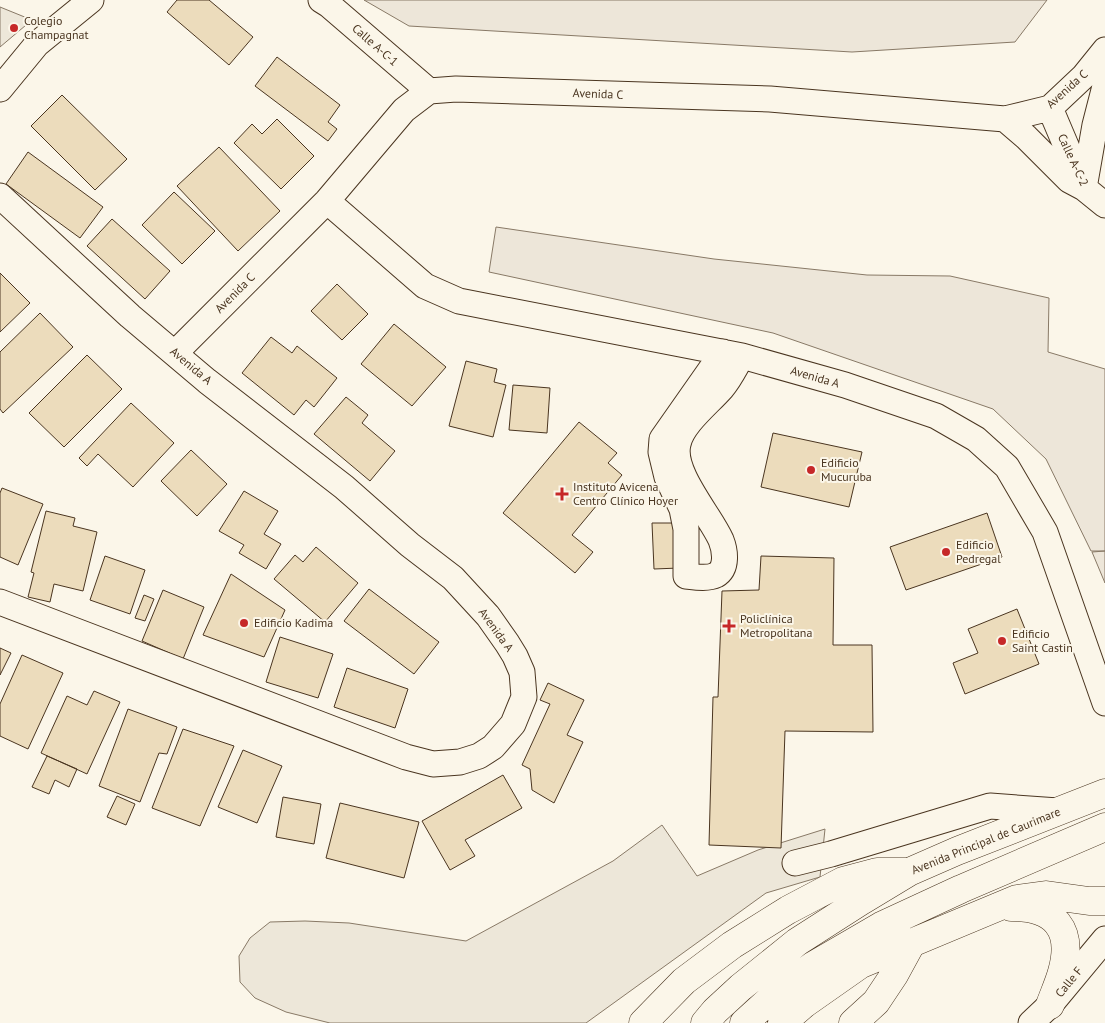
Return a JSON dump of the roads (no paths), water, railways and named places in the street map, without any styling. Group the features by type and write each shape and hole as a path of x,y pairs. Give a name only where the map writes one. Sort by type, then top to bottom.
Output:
{"main road":[{"name":"Avenida Principal de Caurimare","path":"705,1023 741,987 797,942 909,872 957,851 1105,793"},
{"path":"744,1023 795,978 881,926 961,889 1105,827"},
{"path":"643,1023 684,981 732,944 788,910 843,881 876,872 909,872"},
{"path":"782,1023 804,1004 861,964 1017,899 1046,895 1088,901 1105,901"},
{"path":"997,907 1018,907 1037,910 1058,923 1065,938 1066,953 1062,973 1040,1014"},
{"path":"853,1023 876,1002 894,975 912,942"}],"street":[{"path":"0,90 37,44 91,0"},
{"name":"Calle A-C-1","path":"321,0 429,91"},
{"name":"Avenida C","path":"175,353 327,201 404,110 429,91 456,89 770,99 1005,119 1050,108 1084,76 1105,50"},
{"path":"1005,119 1069,180 1084,188 1105,80"},
{"name":"Calle A-C-2","path":"1050,108 1084,188 1105,205"},
{"name":"Avenida A","path":"0,196 130,316 207,380 344,487 410,545 453,578 488,616 515,656 522,672 524,697 513,724 493,747 479,756 460,762 433,764 406,757 0,602"},
{"name":"Avenida A","path":"327,201 425,286 459,301 733,354 845,385 936,416 976,439 1007,467 1045,532 1105,703"},
{"path":"733,354 724,386 683,429 677,444 677,456 686,480 721,540 724,552 724,566 718,574 701,577 686,576 686,529 682,510 666,477 661,452 662,439 733,354"},
{"path":"795,862 831,854 990,806 1058,811"},
{"name":"Calle F","path":"1040,1014 1105,939"}],"place":[{"name":"Colegio Champagnat","path":"14,28"},
{"name":"Edificio Mucuruba","path":"811,470"},
{"name":"Instituto Avicena Centro Clínico Hoyer","path":"562,494"},
{"name":"Edificio Pedregal","path":"946,552"},
{"name":"Edificio Kadima","path":"244,623"},
{"name":"Policlínica Metropolitana","path":"729,626"},
{"name":"Edificio Saint Castin","path":"1002,641"}]}
